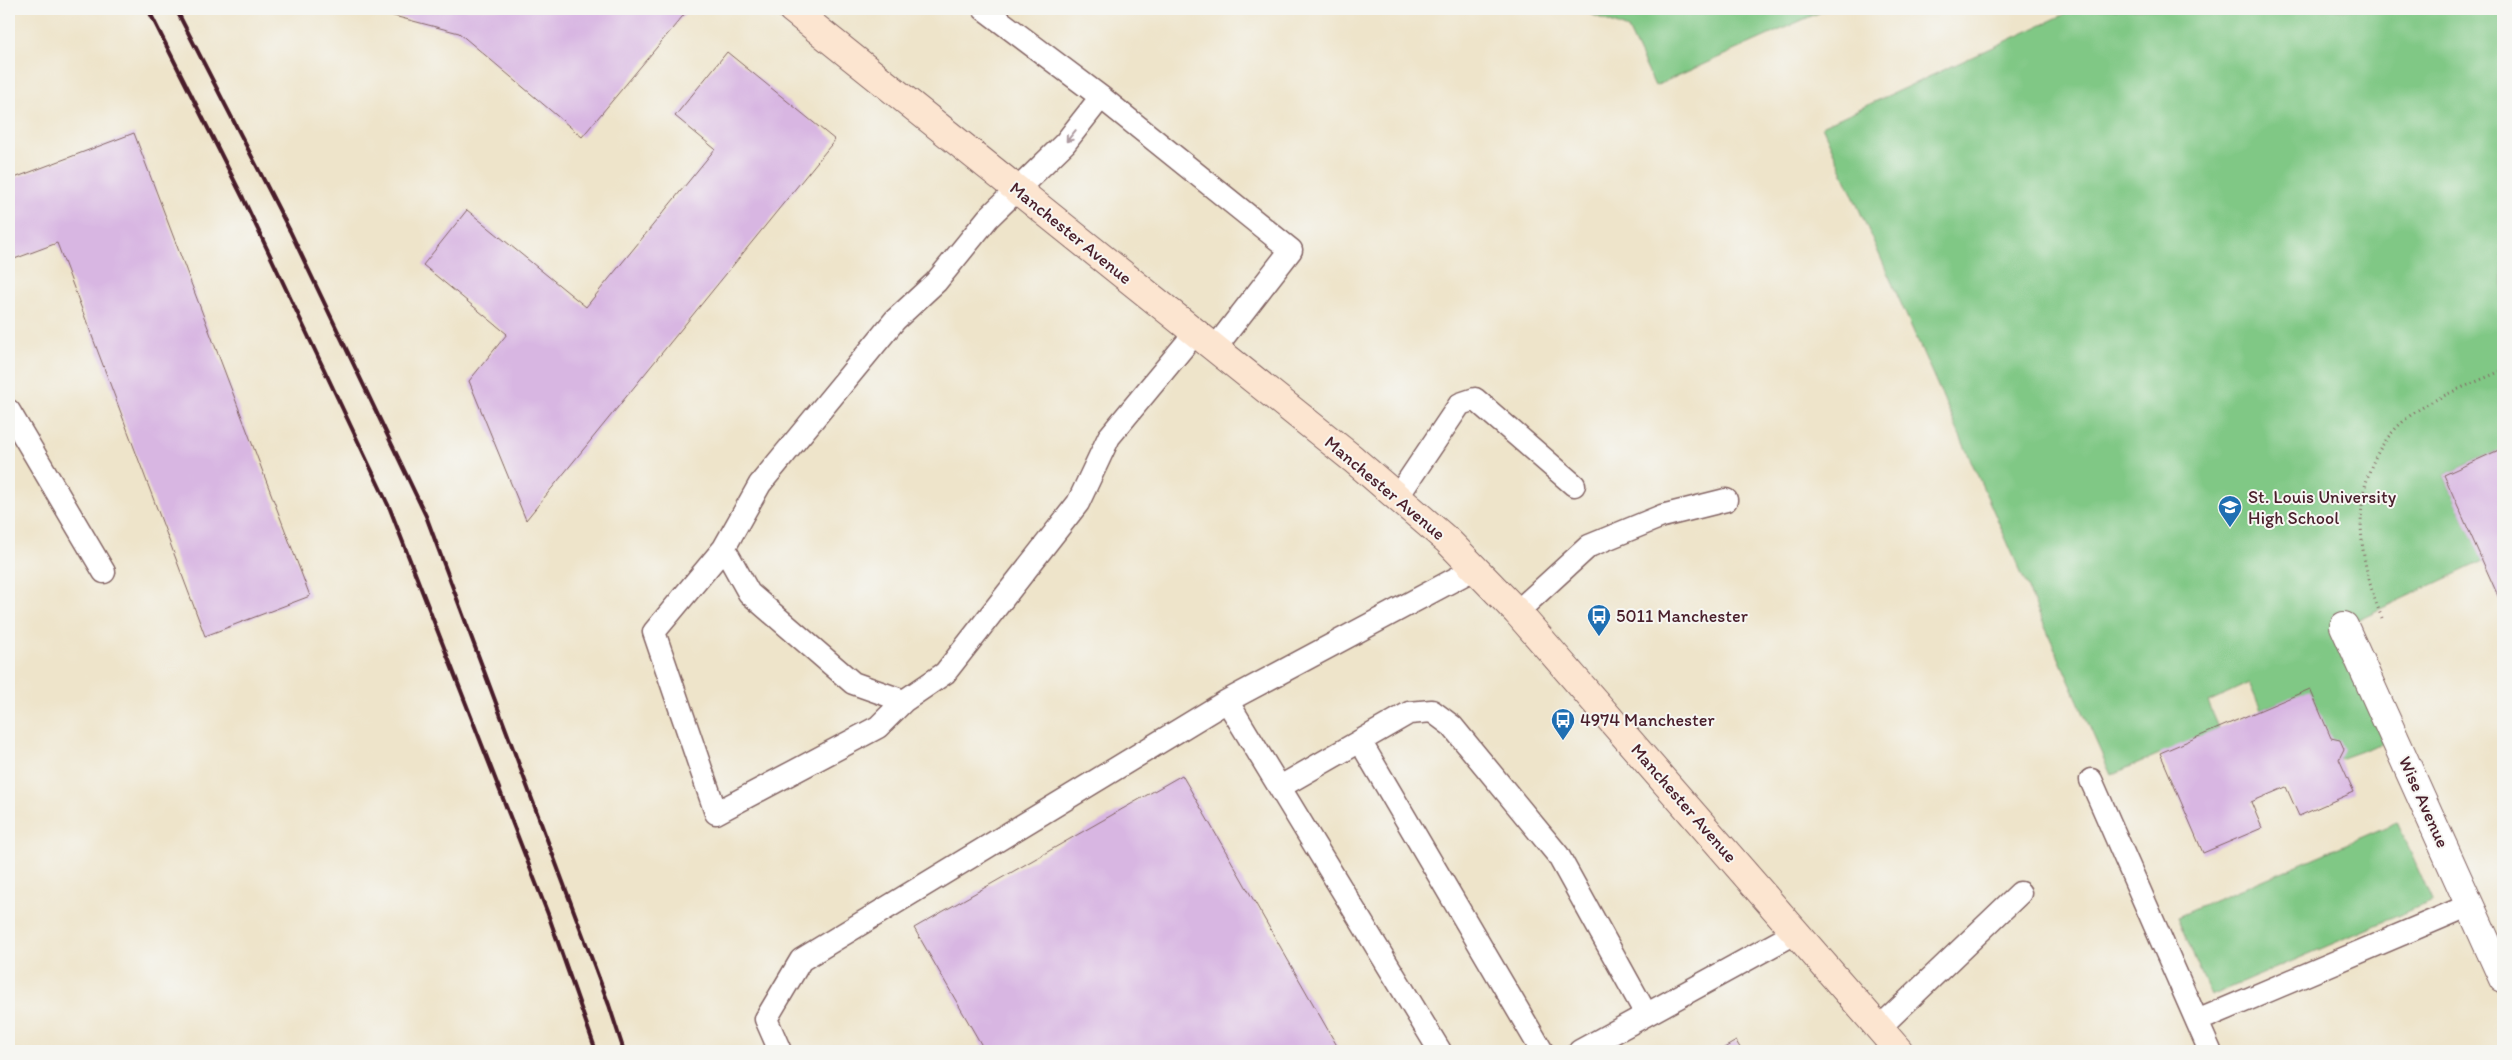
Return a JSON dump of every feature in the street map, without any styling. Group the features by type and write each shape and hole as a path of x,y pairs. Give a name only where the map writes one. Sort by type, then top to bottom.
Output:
{"main road":[{"name":"Manchester Avenue","path":"792,9 1398,496 1448,541 1517,612 1899,1051"}],"street":[{"name":"Wise Avenue","path":"2344,626 2503,979"}],"lane":[{"path":"984,9 1101,98 1291,250 1205,341 1109,436 1078,503 945,673 904,701 878,727 716,813 654,632 724,548 760,484 895,320 936,282 988,218 1065,143 1101,98"},
{"path":"1398,496 1460,404 1475,399 1574,485"},
{"path":"9,411 104,572"},
{"path":"1517,612 1589,546 1662,516 1726,500"},
{"path":"724,548 749,593 853,683 904,701"},
{"path":"780,1051 766,1019 801,960 1227,701 1474,569"},
{"path":"1227,701 1440,1051"},
{"path":"1280,787 1409,712 1432,711 1452,726 1558,855 1646,1014"},
{"path":"1360,741 1542,1051"},
{"path":"2091,780 2210,1051"},
{"path":"1879,1028 2020,893"},
{"path":"2197,1022 2470,905"},
{"path":"1580,1051 1796,932"}],"path":[{"path":"2382,618 2365,568 2360,526 2364,488 2377,457 2394,429 2416,411 2503,370"}],"green space":[{"path":"1578,9 1827,9 1655,86 1628,29"},
{"name":"St. Louis University High School","path":"2076,9 2503,9 2503,448 2444,475 2483,561 2335,630 2386,742 2339,759 2310,690 2261,710 2249,683 2208,702 2219,728 2111,775 1822,126"},
{"path":"2397,822 2432,901 2211,996 2177,917"}],"building":[{"path":"367,9 684,9 687,11 582,137 459,33"},
{"path":"727,52 835,140 526,520 469,381 507,334 423,265 467,210 586,307 715,149 675,116"},
{"path":"134,133 310,596 205,636 57,243 9,261 9,180"},
{"path":"2503,448 2503,607 2444,475"},
{"path":"2310,689 2331,738 2340,740 2344,749 2339,759 2354,792 2299,816 2286,787 2251,802 2262,828 2203,853 2160,753"},
{"path":"1182,775 1340,1051 985,1051 914,928"},
{"path":"1736,1041 1742,1051 1719,1051"}],"railway":[{"path":"148,9 243,198 390,509 548,914 596,1051"},
{"path":"176,9 290,231 426,516 609,1005 624,1051"}],"place":[{"name":"St. Louis University High School","path":"2230,528"},
{"name":"5011 Manchester","path":"1599,637"},
{"name":"4974 Manchester","path":"1563,741"}]}
